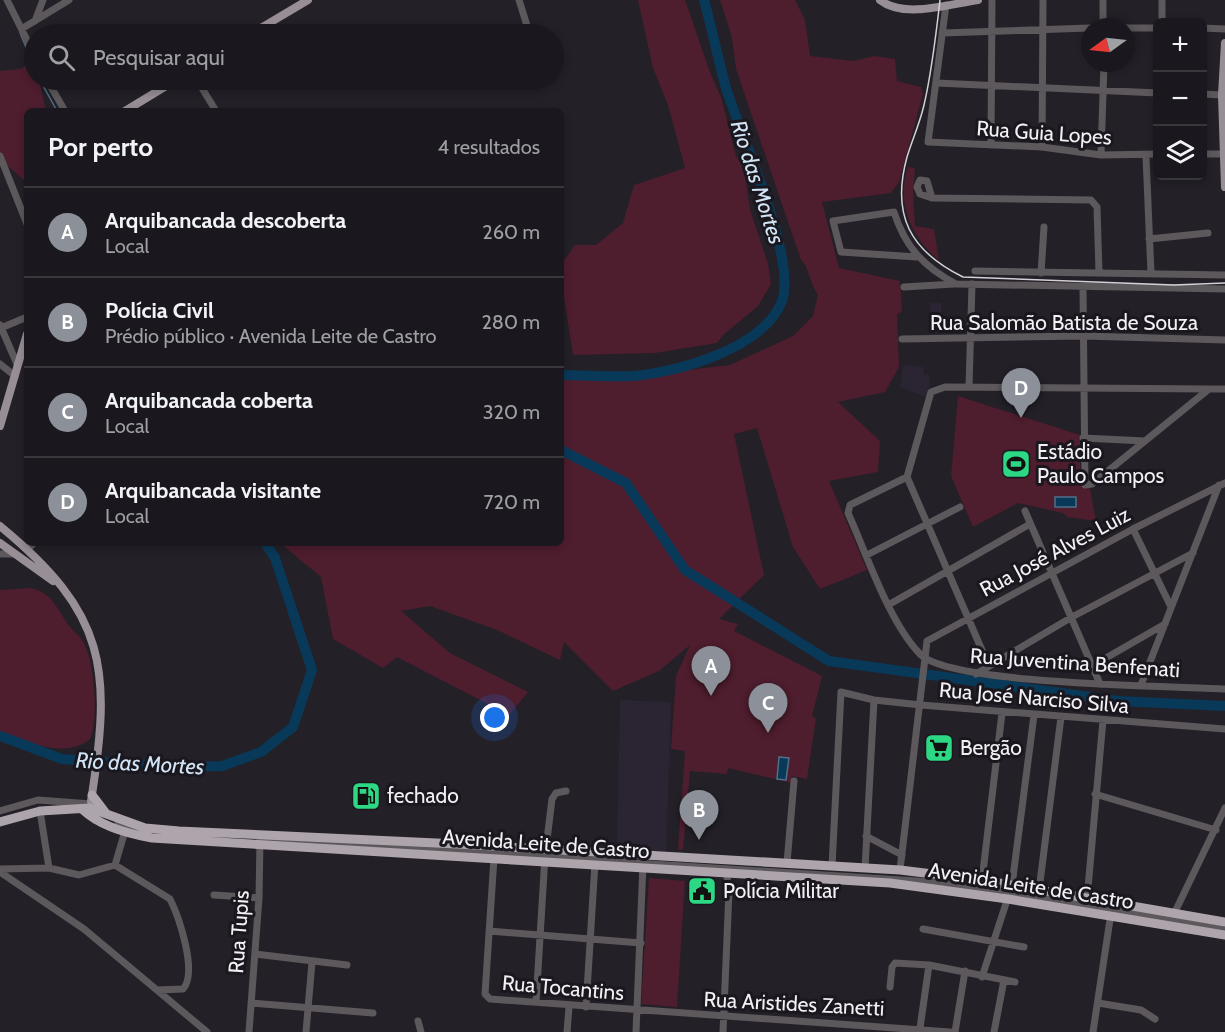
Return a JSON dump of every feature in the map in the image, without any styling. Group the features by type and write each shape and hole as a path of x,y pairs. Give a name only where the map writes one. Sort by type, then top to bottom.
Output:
{"highway":[{"name":"Avenida Leite de Castro","path":"90,804 125,831 152,838 260,840 724,866 1010,892 1174,920 1225,922"},
{"name":"Avenida Leite de Castro","path":"0,822 40,811 90,804 103,814 145,828 260,840 494,858 545,855"},
{"name":"Avenida Leite de Castro","path":"596,858 724,866 787,863 900,870 982,880 1010,892 1039,890 1087,899 1111,910 1174,920 1225,935"},
{"path":"892,881 900,870"}],"main road":[{"path":"268,24 308,0"},
{"path":"880,0 896,8 946,5 978,0"},
{"path":"1225,43 1222,95 1225,187"},
{"path":"130,108 160,90"},
{"path":"0,426 24,343"},
{"path":"0,526 24,543"},
{"path":"0,543 66,590"},
{"path":"14,554 28,546 66,590 88,625 102,680 100,730 90,804"}],"street":[{"path":"7,0 23,28"},
{"path":"35,21 43,0"},
{"path":"30,24 69,0"},
{"path":"519,0 526,24"},
{"path":"991,145 992,0"},
{"path":"1042,147 1043,0"},
{"path":"1103,0 1103,18"},
{"path":"1162,0 1162,18"},
{"path":"946,5 938,83 1153,93"},
{"path":"942,33 1081,28"},
{"path":"1135,28 1153,28"},
{"path":"1207,28 1225,29"},
{"path":"1101,155 1104,72"},
{"name":"Rua Guia Lopes","path":"938,83 928,141 1042,147 1101,155 1153,155"},
{"path":"53,90 63,108"},
{"path":"203,90 214,108"},
{"path":"1207,94 1222,95"},
{"path":"1207,154 1223,154"},
{"path":"0,156 24,216"},
{"path":"1146,157 1151,273"},
{"path":"932,198 1091,200 1096,202 1099,273"},
{"path":"917,257 841,252 833,221 894,212 907,243 917,257 926,266 956,284"},
{"path":"1041,273 1044,227"},
{"path":"1149,239 1208,233"},
{"path":"975,271 1225,275"},
{"path":"969,387 972,284"},
{"path":"904,287 972,284 1225,289"},
{"path":"1083,287 1085,485 1092,484 1209,389"},
{"path":"17,364 1,326 24,318"},
{"name":"Rua Salomão Batista de Souza","path":"902,339 971,336 1084,336 1225,340"},
{"path":"0,364 15,376"},
{"path":"988,664 929,523 907,477 927,398 931,392 945,387 1225,388"},
{"path":"1083,438 1145,441"},
{"path":"907,477 847,508 904,634 925,658"},
{"path":"1141,685 1222,484"},
{"name":"Rua José Alves Luiz","path":"900,870 922,701 926,646 930,638 1132,529 1222,484"},
{"path":"867,555 960,507"},
{"path":"1024,511 1100,684"},
{"path":"890,604 1030,524"},
{"path":"1132,529 1171,607"},
{"path":"976,674 988,664 1072,617 1193,553"},
{"path":"0,554 14,554"},
{"path":"1092,666 1165,624"},
{"name":"Rua Juventina Benfenati","path":"925,658 949,669 976,674 1100,684 1225,689"},
{"name":"Rua José Narciso Silva","path":"832,866 841,692 874,700 922,701 1002,713 1225,729"},
{"path":"865,868 874,700"},
{"path":"982,880 1002,713"},
{"path":"982,977 1010,892 1034,715"},
{"path":"1039,890 1061,717"},
{"path":"1087,899 1103,720"},
{"path":"787,863 794,781"},
{"path":"536,1002 545,855 552,799 556,793 566,790"},
{"path":"1095,795 1215,830"},
{"path":"0,811 38,800 90,804"},
{"path":"1225,808 1174,920 1225,930"},
{"path":"40,811 49,868"},
{"path":"1215,830 1225,814"},
{"path":"115,866 125,831"},
{"path":"866,836 902,855"},
{"name":"Rua Tupis","path":"249,1032 259,898 260,840"},
{"path":"494,858 489,931 641,943"},
{"path":"586,1007 596,858"},
{"path":"636,1032 643,862"},
{"path":"0,871 49,868 80,875 115,866 170,899 175,908 189,960 187,984 178,990 158,990"},
{"path":"723,1032 729,891 724,866"},
{"path":"0,871 84,929 207,1032"},
{"path":"214,895 259,898"},
{"path":"1093,1032 1111,910"},
{"path":"924,929 1024,947"},
{"name":"Rua Tocantins","path":"489,931 486,997 569,1007 637,1011"},
{"path":"255,954 347,965"},
{"path":"306,1032 312,962"},
{"path":"890,987 893,964 929,964 982,977 1016,982"},
{"path":"920,1028 929,964"},
{"path":"956,1032 965,971"},
{"path":"994,1032 1004,980"},
{"path":"250,1003 373,1013"},
{"path":"1098,1003 1142,1010 1155,1019"},
{"path":"567,1032 569,1007"},
{"name":"Rua Aristides Zanetti","path":"637,1011 920,1028 950,1032"},
{"path":"418,1021 421,1032"}],"shaded area":[{"path":"638,0 685,0 721,97 736,156 744,169 750,209 768,264 771,284 758,306 723,335 717,343 655,353 573,355 564,297 564,261 575,245 596,245 623,223 634,185 685,168 668,105 653,68"},
{"path":"720,0 795,0 805,20 810,56 854,61 874,56 895,59 897,81 921,87 923,94 899,182 891,193 822,202 839,268 900,281 902,312 897,314 899,367 885,392 838,402 880,441 878,472 829,481 867,570 820,589 793,547 757,428 734,434 764,575 719,619 738,624 734,631 822,676 812,716 816,718 807,779 792,776 791,783 728,768 727,774 690,771 683,850 678,849 685,751 671,749 676,676 690,645 659,671 613,691 564,642 560,660 497,630 430,606 401,611 450,653 528,692 509,715 397,657 383,668 333,639 321,577 284,546 564,546 564,375 635,376 730,365 793,336 813,316 818,295 801,260 736,69 732,38"},
{"path":"24,67 24,90 41,90 45,108 24,108 24,180 0,159 0,71"},
{"path":"908,167 915,168 913,191 915,226 934,229 939,260 921,241 908,218 904,193"},
{"path":"930,303 941,303 941,333 931,333"},
{"path":"903,365 923,367 924,375 929,374 930,383 926,397 900,387"},
{"name":"Estádio Paulo Campos","path":"958,396 1080,435 1080,485 1090,489 1096,521 1067,517 1063,513 1018,503 973,527 951,476"},
{"path":"31,588 43,593 52,601 81,639 90,659 95,703 93,730 90,739 81,745 70,748 46,747 0,731 0,590"},
{"path":"620,700 671,702 666,855 617,852"},
{"path":"649,878 685,881 677,1007 641,1004"}],"water":[{"path":"1055,497 1076,497 1076,507 1055,507"},
{"path":"779,757 789,758 786,780 777,779"}],"waterway":[{"name":"Rio das Mortes","path":"564,375 634,376 653,374 696,363 718,355 758,332 772,318 782,301 785,282 775,228 726,88 704,0"},
{"path":"20,33 24,42"},
{"path":"45,90 55,108"},
{"path":"564,452 626,483 685,570 829,661 1119,701 1225,706"},
{"name":"Rio das Mortes","path":"0,736 62,759 181,767 222,766 261,752 293,727 312,670 275,558 267,546"}],"railway":[{"path":"940,0 927,92 907,157 902,197 909,229 930,255 963,277 1174,285 1225,283"}],"place":[{"name":"Arquibancada visitante","path":"1021,418"},
{"name":"Estádio Paulo Campos","path":"1016,464"},
{"name":"Arquibancada descoberta","path":"711,696"},
{"name":"Arquibancada coberta","path":"768,733"},
{"name":"Bergão","path":"939,748"},
{"name":"fechado","path":"366,796"},
{"name":"Polícia Civil","path":"699,840"},
{"name":"Polícia Militar","path":"702,891"}]}
